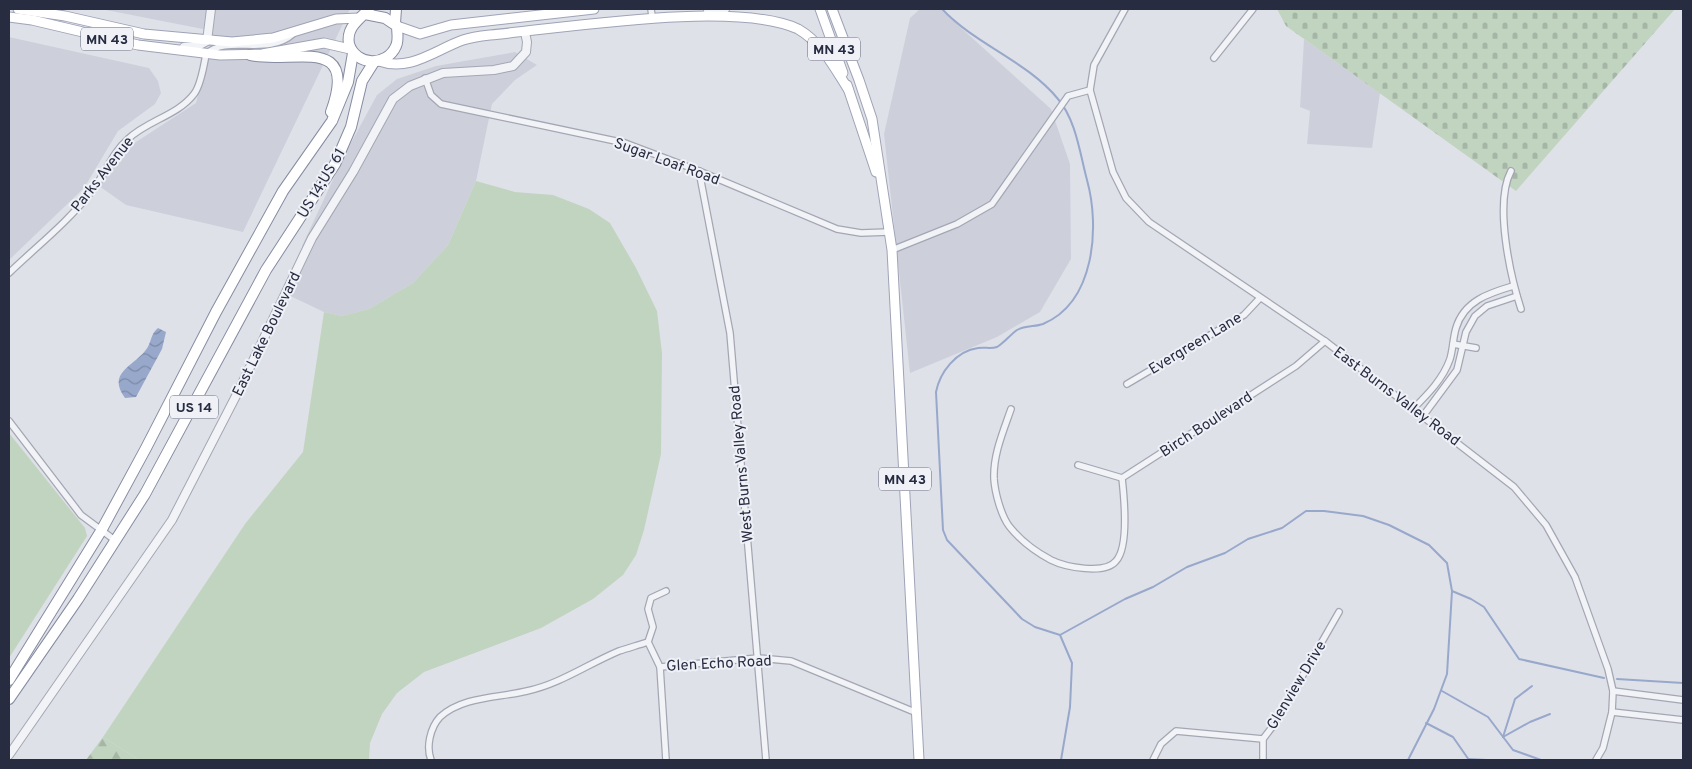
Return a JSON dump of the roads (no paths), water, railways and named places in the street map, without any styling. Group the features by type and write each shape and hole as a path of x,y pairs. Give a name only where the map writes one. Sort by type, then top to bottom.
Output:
{"highway":[{"name":"US 14;US 61","path":"116,541 172,447 266,270 335,164 351,127 362,81 376,61 387,57 396,46 396,9"},
{"name":"US 14;US 61","path":"101,531 259,232 283,191 320,140 341,102 350,76 352,51 350,32 364,13"},
{"path":"364,13 396,24"},
{"path":"352,51 364,60 376,61"},
{"path":"250,55 271,58 310,55 323,58 330,64 336,75 337,87 333,107 320,140"},
{"name":"US 14","path":"9,680 101,531"},
{"name":"US 14","path":"9,699 116,541"}],"main road":[{"name":"MN 43","path":"18,9 65,16 144,34 207,41 253,41 293,34 364,13"},
{"path":"396,24 420,34 451,25 594,9"},
{"name":"MN 43","path":"820,9 885,199"},
{"name":"MN 43","path":"832,9 872,119 892,250 919,760"},
{"name":"MN 43","path":"376,61 388,64 416,62 465,39 525,32 651,12 708,10 774,18 798,29 822,48 848,89"},
{"name":"MN 43","path":"9,17 32,20 138,45 206,54 250,55 324,43 352,51"}],"street":[{"path":"138,45 191,48 207,41 211,9"},
{"path":"708,10 724,9"},
{"path":"892,250 957,224 992,204 1068,96 1090,90 1094,66 1125,9"},
{"path":"1214,58 1253,9"},
{"name":"East Lake Boulevard","path":"9,755 172,520 247,373 312,238 362,158 385,110 400,93 425,78 442,73 494,70 514,66 526,52 525,32"},
{"path":"206,54 222,46 274,44 286,41 293,34"},
{"name":"Parks Avenue","path":"9,272 57,228 92,192 110,159 128,139 145,126 173,112 196,93 206,54"},
{"name":"Sugar Loaf Road","path":"425,78 431,95 441,104 625,142 700,171 837,229 861,232 889,232"},
{"name":"East Burns Valley Road","path":"1090,90 1113,172 1126,198 1149,222 1325,341 1514,487 1546,525 1575,577 1608,669 1613,692 1612,712 1603,748 1596,760"},
{"name":"West Burns Valley Road","path":"700,171 730,334 766,760"},
{"path":"1511,171 1504,203 1513,286 1521,308"},
{"path":"1413,409 1438,380 1450,359 1462,316 1470,306 1481,297 1513,286"},
{"path":"1423,416 1456,370 1469,324 1482,309 1517,296"},
{"name":"Evergreen Lane","path":"1127,384 1244,315 1260,298"},
{"name":"Birch Boulevard","path":"1122,478 1296,366 1325,341"},
{"path":"1453,344 1476,348"},
{"path":"1011,409 996,454 994,480 1000,505 1008,525 1028,545 1052,561 1085,569 1104,568 1116,561 1122,548 1125,508 1122,478 1078,465"},
{"path":"9,421 74,506 101,531 116,541"},
{"path":"431,760 429,746 431,734 439,718 452,709 471,701 529,691 569,677 619,651 648,642 653,627 648,608 651,598 666,591"},
{"name":"Glenview Drive","path":"1263,760 1263,739 1276,722 1339,612"},
{"name":"Glen Echo Road","path":"648,642 660,667 758,658 791,661 917,713"},
{"path":"660,667 666,760"},
{"path":"1613,692 1683,700"},
{"path":"1612,712 1683,720"},
{"path":"1153,760 1161,744 1169,735 1176,731 1263,739"}],"water":[{"path":"158,328 166,332 162,349 136,397 125,398 120,389 120,376 145,351"}],"waterway":[{"path":"942,9 970,33 1032,74 1046,86 1064,107 1073,127 1079,148 1091,199 1093,219 1093,240 1089,261 1083,281 1074,299 1060,313 1043,324 1017,330 997,347 978,348 963,353 950,364 941,377 936,392 943,530 947,540 1022,619 1035,627 1060,635 1125,599 1153,587 1187,567 1225,553 1248,539 1282,528 1306,511 1324,511 1363,516 1389,525 1429,545 1447,563 1452,591 1447,674 1434,709 1408,760"},
{"path":"1452,591 1484,607 1519,659 1604,678"},
{"path":"1060,635 1072,663 1070,707 1061,760"},
{"path":"1617,679 1683,683"},
{"path":"1503,737 1515,699 1532,686"},
{"path":"1442,691 1488,717 1513,750 1541,760"},
{"path":"1503,737 1530,722 1550,714"},
{"path":"1426,723 1453,737 1469,760"},
{"path":"1468,759 1487,760"}]}
